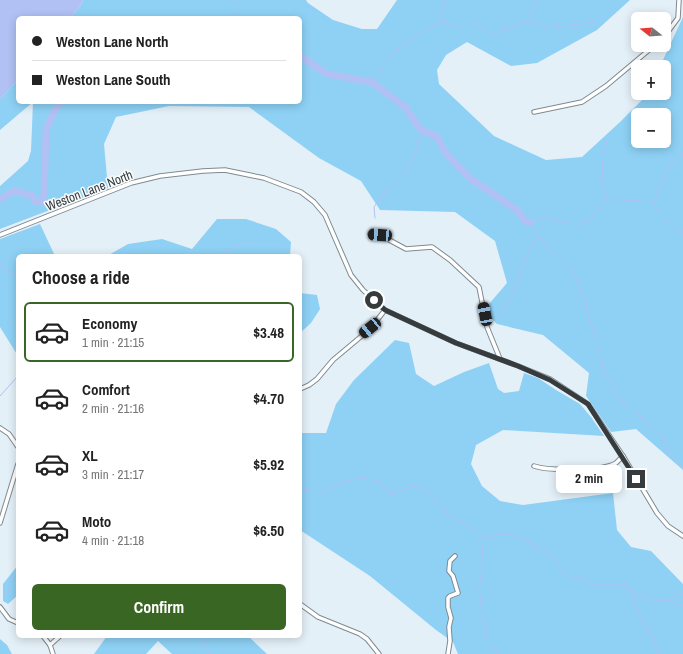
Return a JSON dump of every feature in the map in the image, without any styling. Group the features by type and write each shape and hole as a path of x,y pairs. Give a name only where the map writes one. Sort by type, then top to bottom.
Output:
{"street":[{"path":"671,28 678,18 679,0"},
{"path":"534,112 582,102 606,86 647,52"},
{"name":"Weston Lane North","path":"0,235 131,182 160,176 225,170 264,178 301,192 314,202 325,216 351,275 363,290 385,310 456,343 500,359 550,380 588,404 623,456 657,512 668,526 683,536"},
{"path":"370,234 380,235 406,249 432,247 450,260 480,287 487,327 500,359"},
{"path":"302,388 317,379 332,360 370,328 385,310"},
{"path":"0,428 9,434 16,444"},
{"path":"534,466 542,469 586,469 615,464 623,456"},
{"path":"0,523 16,471"},
{"path":"448,654 450,641 449,627 451,618 448,607 448,598 458,593 453,576 449,571 450,561 455,556"},
{"path":"302,605 318,617 360,634 367,639 379,654"},
{"path":"0,607 9,619 16,622"},
{"path":"45,638 50,645 53,654"},
{"path":"50,645 58,638"}],"shaded area":[{"path":"0,0 83,0 81,5 72,16 16,16 16,82 0,99"},
{"path":"83,0 306,0 308,3 333,20 362,29 377,29 397,0 630,0 597,30 537,63 511,66 467,42 446,55 437,70 439,84 494,136 546,160 582,157 631,111 631,148 671,148 671,108 634,108 642,100 671,100 671,60 663,60 667,52 671,52 671,43 683,17 683,470 636,429 611,432 586,396 589,373 543,335 497,324 490,317 489,304 507,283 495,241 455,212 380,210 361,181 319,158 249,107 169,106 116,117 104,144 108,188 0,229 0,186 28,161 31,151 33,104 302,104 302,16 72,16 81,5"},
{"path":"16,82 16,104 31,104 0,130 0,99"},
{"path":"217,219 246,219 276,229 291,242 290,254 110,254 128,244 162,239 192,249"},
{"path":"40,224 54,254 16,254 16,353 0,327 0,239"},
{"path":"302,293 317,295 320,309 311,323 302,331"},
{"path":"395,340 409,343 416,374 434,386 464,372 489,363 498,389 504,393 519,391 524,373 538,378 580,404 604,436 503,430 476,445 471,464 482,486 500,501 523,505 613,493 617,530 631,547 651,551 683,584 683,654 458,654 453,642 370,576 302,531 302,433 326,433 336,404 354,380"},
{"path":"16,568 16,597 8,604 3,601 3,584"},
{"path":"106,638 250,638 267,654 172,654 158,641 146,654 94,654"},
{"path":"0,639 7,645 12,654 0,654"}],"waterway":[{"path":"235,0 236,16"},
{"path":"443,21 445,0"},
{"path":"527,21 537,0"},
{"path":"366,81 378,75 384,64 398,49 414,37 443,22 458,26 477,25 489,33 495,34 503,29 510,28 524,22 537,22 546,28 603,21"},
{"path":"302,57 327,74 372,82 405,107 421,130 437,137 445,152 471,179 517,210 525,221 531,223"},
{"path":"0,199 14,191 31,195 36,202 42,202 44,196 46,130 59,104"},
{"path":"375,218 374,207 382,195 402,176 415,155 421,130"},
{"path":"607,199 604,191 602,168 608,136"},
{"path":"683,154 670,165 654,202 607,199 591,219 580,224 566,223 548,217 531,223 539,237 569,266 578,281 581,293 586,303 588,316 597,336 598,350 602,360 603,371 610,381 613,389 621,399 664,438 670,455 683,468"},
{"path":"652,202 671,226 675,230 683,233"},
{"path":"498,318 513,294 529,249 539,237"},
{"path":"222,254 241,243 283,244"},
{"path":"0,264 8,272 16,273"},
{"path":"0,396 16,378"},
{"path":"302,490 321,492 344,481 364,478 381,482 387,492 391,493 413,487 422,488 430,493 450,516 474,529 484,538 482,570 479,587 487,640 500,654"},
{"path":"484,538 509,534 529,541 538,550 554,556 558,566 567,576 583,578 590,584 624,584 633,593 635,606 645,624 645,627 650,632 659,654"},
{"path":"6,595 12,579 16,574"},
{"path":"633,593 657,601 683,593"},
{"path":"666,600 676,604 683,604"},
{"path":"202,638 209,654"}],"route":[{"path":"374,300 385,310 456,343 518,366 550,380 588,404 623,456 636,479"}]}
